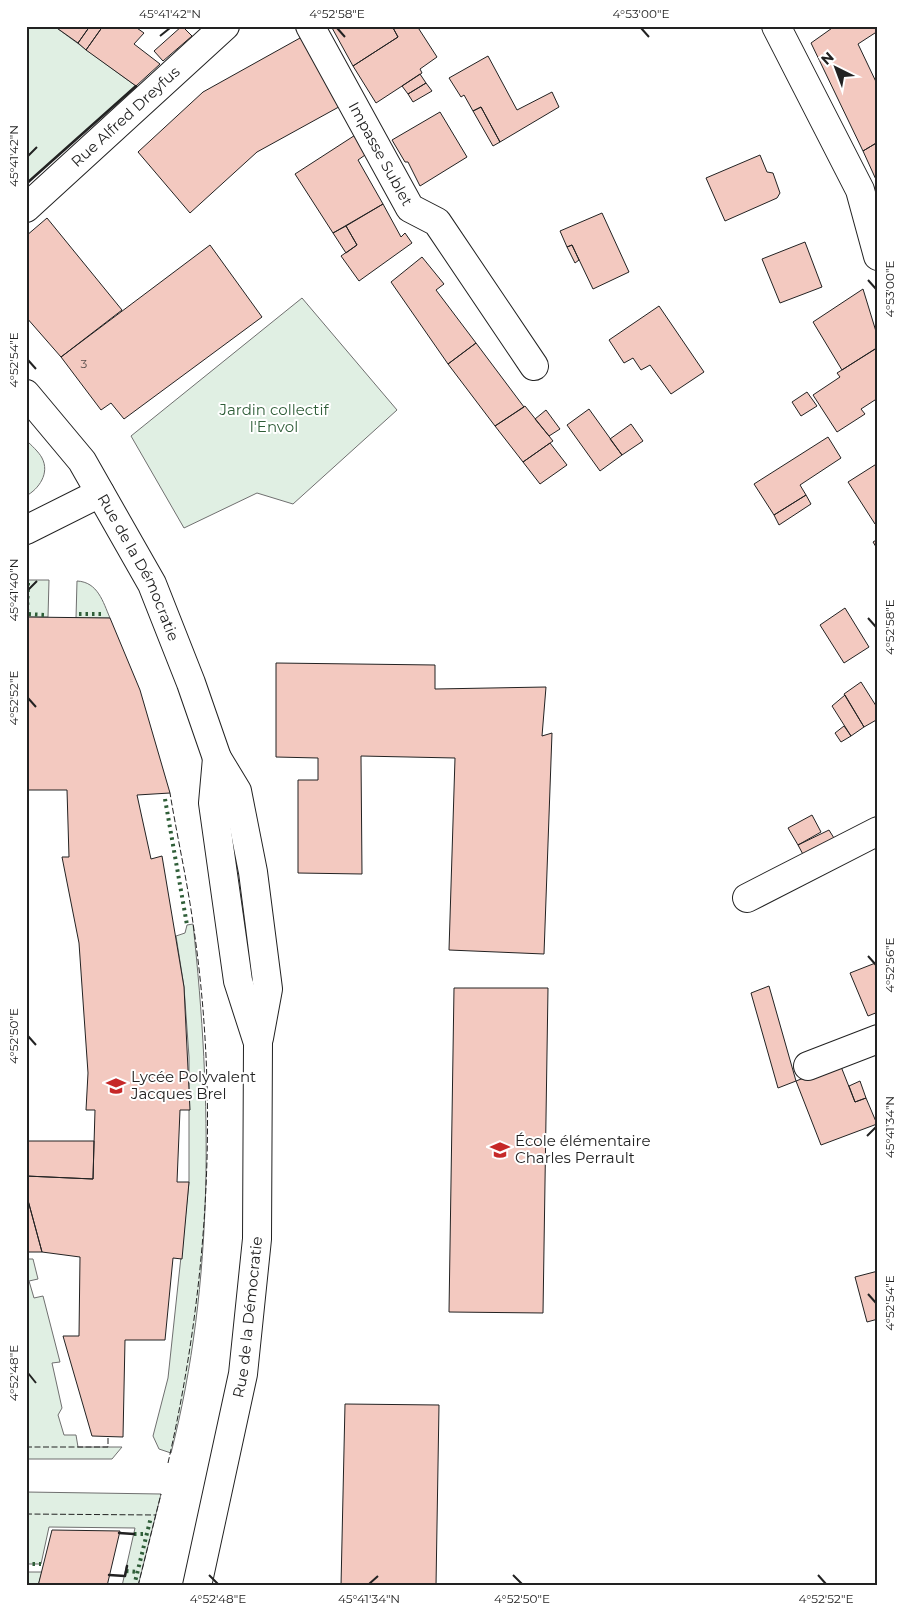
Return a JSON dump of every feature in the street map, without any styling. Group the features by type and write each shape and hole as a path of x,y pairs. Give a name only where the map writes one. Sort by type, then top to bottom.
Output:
{"street":[{"name":"Rue Alfred Dreyfus","path":"26,208 225,26"},
{"name":"Impasse Sublet","path":"310,26 410,208 437,222 534,366"},
{"path":"776,26 860,190 878,256"},
{"name":"Rue de la Démocratie","path":"26,394 82,461 152,584 192,683 217,758 213,803 238,981 258,1043 257,1239 243,1374 197,1586"},
{"path":"26,530 100,493"},
{"path":"746,898 878,831"},
{"path":"808,1066 878,1039"}],"green space":[{"path":"26,26 54,26 136,86 26,184"},
{"name":"Jardin collectif l'Envol","path":"302,298 397,410 293,504 257,493 184,528 131,436"},
{"path":"26,440 41,456 45,469 39,485 26,496"},
{"path":"26,580 49,580 48,617 26,617"},
{"path":"77,581 84,582 95,589 110,618 76,618"},
{"path":"193,924 204,1057 206,1190 196,1323 171,1453 159,1449 153,1436 168,1378 189,1182 189,1057 184,987 176,936 185,933 187,925"},
{"path":"26,1259 33,1259 38,1279 29,1281 34,1298 43,1296 60,1362 52,1363 62,1408 58,1415 64,1435 76,1435 78,1447 122,1447 112,1459 26,1459"},
{"path":"26,1492 161,1494 138,1586 122,1586 135,1528 49,1527 41,1564 26,1564"},
{"path":"26,1572 42,1572 38,1586 26,1586"}],"building":[{"path":"54,26 90,26 78,43"},
{"path":"90,26 103,26 86,50 78,43"},
{"path":"103,26 134,26 144,33 134,44 160,64 136,86 86,50"},
{"path":"182,26 192,36 163,61 154,51"},
{"path":"331,26 392,26 398,37 353,66"},
{"path":"392,26 417,26 437,57 420,69 422,73 376,103 353,66 398,37"},
{"path":"835,26 878,26 878,31 858,44 878,86 878,142 863,151 811,43"},
{"path":"309,33 346,103 257,152 190,213 138,152 203,92"},
{"path":"488,56 517,110 552,92 559,107 500,142 481,107 473,111 464,95 461,97 449,78"},
{"path":"420,74 426,83 408,94 402,86"},
{"path":"426,83 432,91 413,102 408,94"},
{"path":"481,107 500,142 493,146 473,111"},
{"path":"440,112 467,157 420,186 408,162 405,162 392,140"},
{"path":"363,130 375,148 358,160 383,204 333,233 295,174"},
{"path":"878,142 878,184 863,151"},
{"path":"760,155 767,172 773,173 780,193 777,198 725,221 706,178"},
{"path":"383,204 401,237 405,233 412,243 359,281 341,256 357,245 346,226"},
{"path":"602,213 629,272 593,289 572,245 567,247 560,231"},
{"path":"47,218 122,310 61,357 26,317 26,236"},
{"path":"346,226 357,245 346,253 333,233"},
{"path":"805,242 822,287 780,303 762,259"},
{"path":"210,245 262,317 124,419 111,403 101,410 61,357"},
{"path":"572,245 579,260 575,263 567,247"},
{"path":"422,257 444,284 436,290 476,343 448,364 391,282"},
{"path":"863,289 878,338 878,347 842,370 813,322"},
{"path":"659,306 704,372 671,394 650,365 641,370 633,358 624,363 609,340"},
{"path":"476,343 524,407 495,426 448,364"},
{"path":"877,348 878,398 861,409 865,414 837,432 813,395 840,377 837,373"},
{"path":"807,392 817,406 801,416 792,402"},
{"path":"525,406 553,441 523,462 495,426"},
{"path":"589,409 622,455 600,471 567,425"},
{"path":"546,410 560,429 549,436 535,419"},
{"path":"631,424 643,441 622,455 610,439"},
{"path":"828,437 841,458 800,485 806,495 774,515 754,484"},
{"path":"550,443 567,465 540,484 523,462"},
{"path":"878,463 878,522 875,524 848,482"},
{"path":"806,495 811,504 779,525 774,515"},
{"path":"878,539 878,550 873,542"},
{"path":"845,608 869,647 844,663 820,625"},
{"path":"26,617 110,618 140,690 170,793 137,795 151,859 162,856 184,987 190,1110 180,1110 177,1182 189,1182 182,1259 173,1258 165,1340 125,1340 123,1437 92,1436 63,1336 79,1336 80,1257 42,1252 26,1193 26,1176 93,1179 95,1110 86,1110 88,1073 79,943 62,857 69,857 67,790 26,790"},
{"path":"276,663 435,665 435,689 546,687 542,736 552,733 544,954 449,950 455,758 361,756 362,874 298,873 298,780 318,780 318,758 276,757"},
{"path":"861,682 878,709 878,719 864,727 844,694"},
{"path":"845,695 864,727 851,736 832,706"},
{"path":"844,726 851,736 841,742 835,733"},
{"path":"812,815 821,832 798,845 788,828"},
{"path":"829,830 837,843 806,860 798,845"},
{"path":"878,962 878,1012 868,1016 850,973"},
{"path":"769,986 796,1081 778,1088 751,993"},
{"path":"454,988 548,988 543,1313 449,1312"},
{"path":"840,1064 855,1102 866,1098 877,1124 821,1145 796,1081"},
{"path":"860,1081 866,1098 855,1102 849,1086"},
{"path":"26,1141 94,1141 93,1179 26,1176"},
{"path":"26,1193 42,1252 26,1252"},
{"path":"878,1271 878,1319 867,1322 855,1277"},
{"path":"345,1404 439,1405 436,1586 341,1586"},
{"path":"52,1530 120,1531 107,1586 38,1586"}],"hedge":[{"path":"28,583 27,614 46,615"},
{"path":"79,614 105,614"},
{"path":"165,799 187,925"},
{"path":"134,1586 151,1517"},
{"path":"134,1534 147,1534"},
{"path":"26,1564 41,1564"},
{"path":"126,1571 137,1572"},
{"path":"26,1572 31,1572"}],"fence":[{"path":"168,1463 182,1397 193,1330 201,1262 208,1127 201,991 191,907 170,793"},
{"path":"26,1447 108,1447 108,1436"},
{"path":"138,1586 161,1494"},
{"path":"26,1514 156,1515"}],"wall":[{"path":"26,184 136,86"},
{"path":"119,1533 134,1534"},
{"path":"109,1575 125,1576 127,1566"}],"place":[{"name":"Lycée Polyvalent Jacques Brel","path":"116,1086"},
{"name":"École élémentaire Charles Perrault","path":"500,1150"}]}
